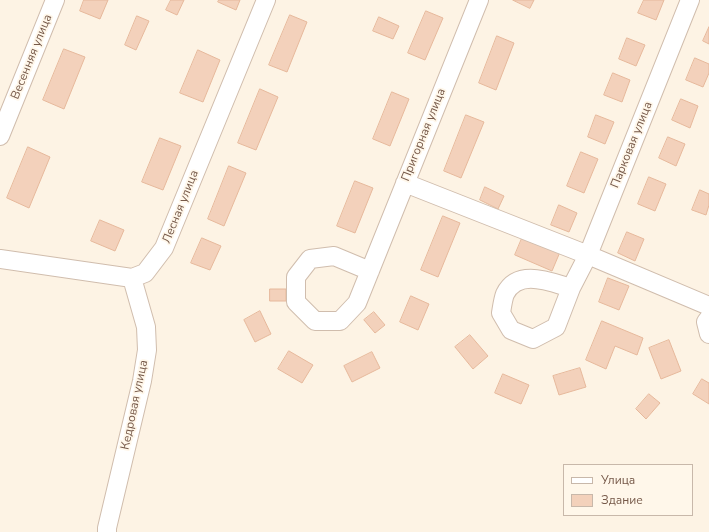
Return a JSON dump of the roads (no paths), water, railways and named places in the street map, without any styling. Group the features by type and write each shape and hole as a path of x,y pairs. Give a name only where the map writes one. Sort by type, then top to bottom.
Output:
{"street":[{"name":"Весенняя улица","path":"0,136 55,0"},
{"name":"Лесная улица","path":"132,278 145,273 164,248 266,0"},
{"name":"Пригорная улица","path":"370,271 479,0"},
{"name":"Парковая улица","path":"571,288 588,255 690,0"},
{"path":"405,183 588,255 709,306"},
{"path":"0,259 132,278"},
{"name":"Кедровая улица","path":"107,532 106,528 142,381 147,350 146,327 132,278"},
{"path":"709,318 706,322 709,334"}]}
